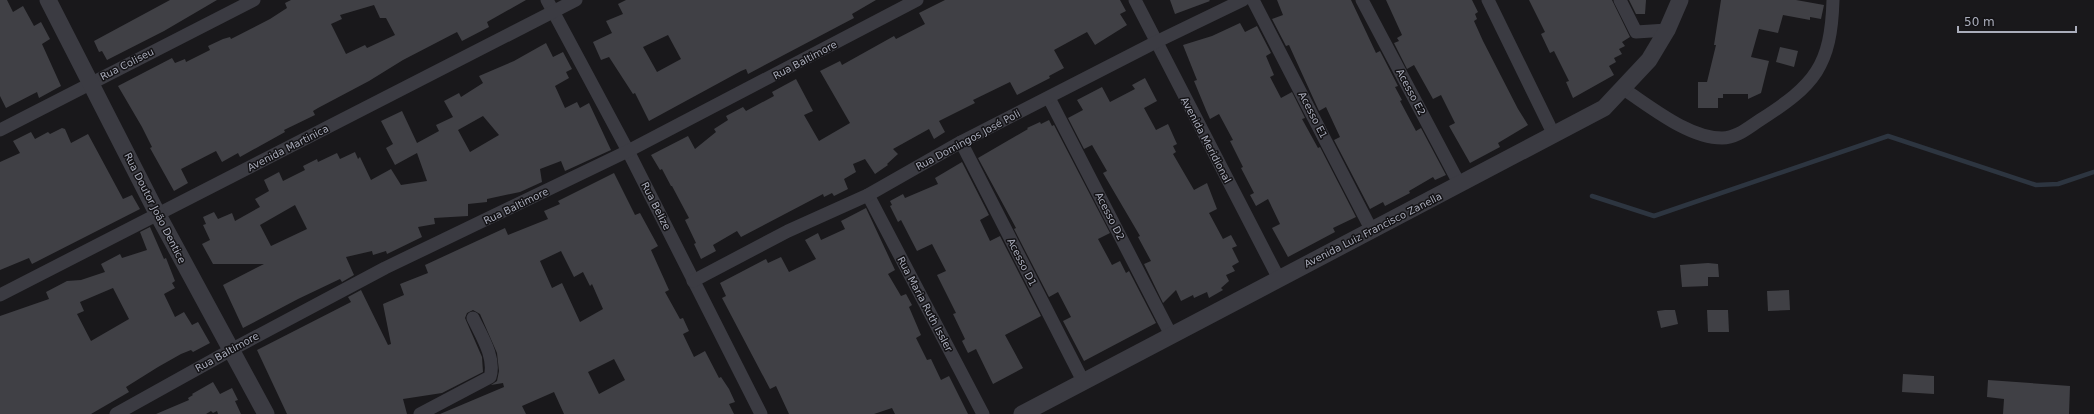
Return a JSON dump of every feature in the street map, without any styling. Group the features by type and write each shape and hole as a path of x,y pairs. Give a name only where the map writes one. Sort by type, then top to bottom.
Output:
{"street":[{"name":"Rua Doutor João Dentice","path":"48,0 158,215 266,414"},
{"name":"Rua Coliseu","path":"0,130 91,82 254,0"},
{"name":"Rua Belize","path":"547,0 628,151 761,414"},
{"name":"Avenida Martinica","path":"0,295 576,0"},
{"name":"Rua Baltimore","path":"116,414 231,350 385,268 628,151 917,0"},
{"name":"Avenida Meridional","path":"1134,0 1279,279"},
{"name":"Rua Domingos José Poli","path":"693,281 788,230 868,195 961,142 1156,42 1244,0"},
{"name":"Acesso E1","path":"1253,0 1372,231"},
{"name":"Acesso E2","path":"1362,0 1460,185"},
{"path":"1488,0 1554,135"},
{"path":"1620,0 1636,32 1667,30"},
{"name":"Avenida Luiz Francisco Zanella","path":"1022,414 1604,108 1649,60 1667,30 1680,0"},
{"path":"1622,88 1691,132 1722,138 1737,135 1790,101 1817,73 1827,50 1833,19 1833,0"},
{"name":"Acesso D2","path":"1049,98 1171,335"},
{"name":"Acesso D1","path":"961,142 1083,381"},
{"name":"Rua Maria Ruth Issler","path":"868,195 983,414"},
{"path":"420,414 490,377 493,370 490,356 473,318"}],"building":[{"path":"0,0 7,0 13,12 23,6 34,26 41,22 50,39 42,44 61,86 39,98 37,92 6,108 0,96"},
{"path":"170,0 217,0 164,31 107,60 102,51 99,52 94,41"},
{"path":"291,0 526,0 487,22 489,27 462,41 457,32 403,60 369,81 313,111 315,115 284,130 285,132 240,157 238,153 222,162 216,151 181,169 188,183 174,191 150,148 152,147 142,127 118,86 172,58 175,63 185,59 186,62 210,50 208,46 223,39 230,37 231,39 270,19 287,8 285,3","holes":["374,5 380,18 386,18 395,35 367,48 365,45 346,54 331,24 342,19 340,15"]},
{"path":"626,0 876,0 852,14 854,18 748,74 746,69 741,71 649,121 635,93 633,94 609,57 601,60 593,42 612,33 606,21 623,14 618,4","holes":["668,35 681,59 657,72 643,47"]},
{"path":"945,0 1120,0 1126,11 1120,14 1127,25 1095,45 1087,32 1054,50 1064,68 1049,76 1050,78 1017,95 1010,82 973,100 975,103 939,121 945,132 934,139 929,129 893,149 898,154 887,164 888,165 875,174 865,159 853,164 856,172 844,179 848,189 834,196 832,193 824,197 823,194 741,237 737,231 713,245 716,251 701,259 694,244 696,243 685,220 689,218 662,169 660,170 651,155 688,136 695,149 716,132 714,129 728,120 726,116 743,107 746,111 774,96 772,92 796,79 813,111 804,115 819,141 850,123 820,71 840,61 842,65 894,36 896,39 925,24 919,13"},
{"path":"1170,0 1209,0 1210,1 1175,14"},
{"path":"1277,0 1351,0 1376,53 1380,51 1398,86 1395,87 1402,100 1400,101 1416,131 1421,128 1446,175 1435,180 1433,177 1409,191 1410,193 1385,206 1383,202 1370,209 1334,140 1340,137 1326,107 1319,111 1289,45 1286,46 1272,19 1283,15"},
{"path":"1386,0 1472,0 1478,12 1475,14 1477,19 1474,21 1518,109 1528,125 1498,143 1500,147 1470,163 1449,126 1455,123 1441,95 1433,99 1414,65 1407,69 1394,43 1399,41 1397,38 1402,35"},
{"path":"1529,0 1612,0 1630,37 1622,42 1625,46 1619,49 1622,54 1614,58 1616,62 1609,66 1614,75 1573,98 1566,82 1569,81 1554,51 1550,53 1541,34 1545,32"},
{"path":"1629,0 1646,0 1645,14 1636,14"},
{"path":"1721,0 1796,0 1824,5 1821,19 1810,17 1810,20 1783,15 1778,33 1759,29 1751,57 1769,61 1761,93 1748,99 1748,94 1723,94 1723,98 1718,98 1718,108 1698,108 1698,82 1707,82 1716,45 1714,45"},
{"path":"1240,23 1245,32 1257,26 1271,53 1266,56 1274,75 1270,77 1281,98 1292,92 1305,118 1302,119 1318,148 1320,147 1356,217 1333,228 1335,232 1288,257 1272,228 1280,224 1268,199 1256,206 1250,195 1254,193 1241,168 1243,167 1230,141 1233,140 1219,114 1210,119 1194,81 1197,80 1183,45 1212,36"},
{"path":"546,43 553,57 563,52 572,69 566,72 569,78 555,86 565,108 577,102 580,108 589,103 611,150 565,171 561,161 540,169 542,182 520,192 487,199 487,202 468,204 468,216 434,218 435,224 418,227 422,237 387,254 386,251 373,255 372,251 346,257 354,275 342,282 340,279 298,299 243,328 223,285 264,264 213,264 202,244 210,240 203,225 206,224 203,217 214,212 218,219 232,213 235,221 260,207 255,199 269,191 264,180 279,172 283,181 305,170 303,166 317,159 318,162 337,153 340,159 355,152 358,159 360,157 371,180 391,169 401,185 427,181 417,153 395,165 386,148 393,144 381,121 402,111 417,143 439,131 436,125 453,117 444,101 459,93 461,97 483,83 479,76 514,61","holes":["483,116 499,135 470,152 458,130","295,205 307,229 271,246 260,225"]},
{"path":"1780,47 1798,51 1794,67 1776,62"},
{"path":"1145,78 1157,101 1144,108 1156,130 1168,124 1177,144 1173,146 1176,152 1173,154 1194,190 1207,183 1217,209 1209,213 1223,239 1231,235 1237,246 1232,248 1239,262 1232,266 1235,271 1226,275 1229,281 1221,288 1223,290 1209,298 1207,292 1194,298 1193,295 1181,301 1176,290 1163,303 1144,264 1151,261 1138,237 1140,236 1103,173 1107,171 1092,145 1084,149 1068,118 1083,110 1077,100 1102,87 1110,102 1135,89 1132,85"},
{"path":"1049,120 1052,126 1054,125 1110,233 1098,239 1112,265 1120,261 1126,273 1129,271 1156,323 1084,361 1063,321 1071,317 1058,292 1049,297 1014,229 1016,228 978,158 1028,129 1027,128"},
{"path":"62,128 65,129 71,143 88,134 123,199 132,195 140,209 32,264 29,258 0,270 0,162 20,153 13,141 31,132 35,139 48,132 50,134"},
{"path":"962,162 989,215 980,220 990,241 1000,236 1041,316 1005,335 1023,368 993,384 976,349 968,353 962,341 965,339 953,314 956,313 937,275 946,271 932,244 917,251 901,220 898,222 890,206 892,205 890,201 903,194 905,198 938,184 935,178"},
{"path":"614,173 635,215 640,213 658,246 651,250 669,290 665,292 680,319 683,318 689,331 683,334 694,357 705,351 719,378 721,377 729,389 735,402 729,404 734,414 564,414 554,392 522,406 526,414 440,414 504,387 503,383 491,385 497,381 499,371 497,353 480,314 473,310 467,313 465,318 482,357 483,372 442,393 403,399 407,414 287,414 257,350 351,302 348,297 361,290 388,345 391,344 383,304 404,295 400,284 428,273 425,265 505,228 508,235 548,219 544,211 560,204 558,201","holes":["561,251 574,277 583,272 590,286 592,284 603,309 580,322 562,283 552,288 540,261","614,359 625,380 599,394 588,372"]},
{"path":"866,208 895,270 888,274 901,296 906,294 912,305 909,307 921,335 916,338 927,360 931,359 941,380 949,376 968,414 895,414 892,408 874,414 789,414 776,386 770,389 722,298 726,296 720,283 766,259 768,263 781,257 789,272 816,259 805,240 818,233 821,240 845,229 841,221"},
{"path":"150,227 164,259 166,258 175,281 172,283 175,288 164,294 175,317 184,312 192,325 198,322 210,343 193,352 191,350 181,354 158,367 126,387 129,392 91,414 0,414 0,316 49,299 46,292 67,281 81,280 105,272 101,264 120,254 122,258 147,250 140,232","holes":["113,288 129,319 91,341 77,314 84,311 80,302"]},
{"path":"1708,263 1718,264 1719,277 1708,277 1708,286 1682,287 1680,265"},
{"path":"1789,290 1790,310 1768,311 1767,291"},
{"path":"1675,310 1678,324 1661,328 1657,311"},
{"path":"1707,310 1728,310 1729,332 1708,332"},
{"path":"1903,374 1934,376 1934,394 1902,392"},
{"path":"1988,380 2070,386 2069,414 2003,414 2004,399 1987,397"},
{"path":"213,382 220,394 232,388 238,400 235,401 241,414 218,414 217,411 213,413 211,411 206,414 156,414 189,400 188,398 193,395 192,394"}],"waterway":[{"path":"1592,196 1654,216 1888,136 2036,185 2058,184 2094,172"}]}
